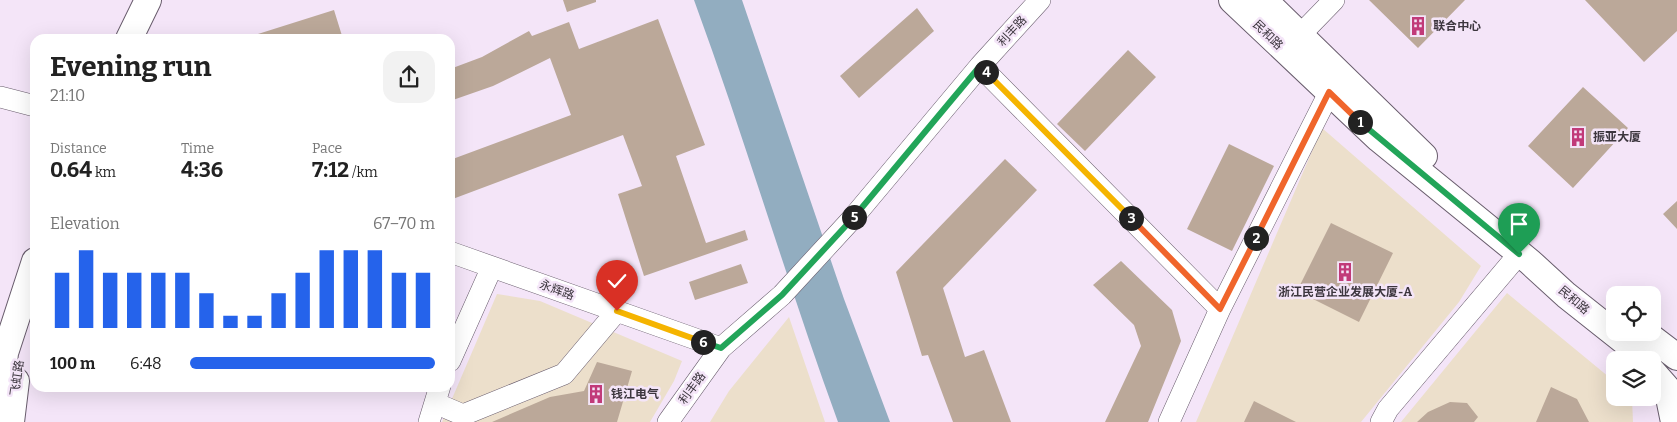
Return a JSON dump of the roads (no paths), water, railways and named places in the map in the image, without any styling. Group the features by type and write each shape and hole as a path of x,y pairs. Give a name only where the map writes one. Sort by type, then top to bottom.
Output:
{"main road":[{"path":"120,34 136,0"},
{"path":"131,34 148,0"},
{"name":"民和路","path":"1232,0 1379,139 1566,295 1650,351"},
{"name":"民和路","path":"1264,0 1420,153 1497,218 1606,303"},
{"name":"飞虹路","path":"0,403 5,353 30,276"},
{"name":"飞虹路","path":"11,422 19,360 30,323"},
{"name":"民和路","path":"1661,354 1677,358"},
{"name":"民和路","path":"1661,364 1677,383"},
{"path":"1661,381 1667,388 1674,422"}],"street":[{"name":"利丰路","path":"668,422 721,348 782,295 851,220 980,66 1040,0"},
{"path":"1300,35 1334,0"},
{"path":"980,66 1220,309"},
{"path":"1169,422 1220,309 1329,92"},
{"path":"0,97 30,105"},
{"name":"永辉路","path":"455,254 721,348"},
{"path":"1381,422 1388,409 1519,254"},
{"path":"455,350 492,267"},
{"path":"435,404 463,415 564,374 617,311"}],"water":[{"path":"694,0 742,0 844,299 890,422 838,422"}],"place":[{"name":"联合中心","path":"1418,26"},
{"name":"振亚大厦","path":"1578,137"},
{"name":"浙江民营企业发展大厦-A","path":"1345,272"},
{"name":"钱江电气","path":"596,394"}]}
